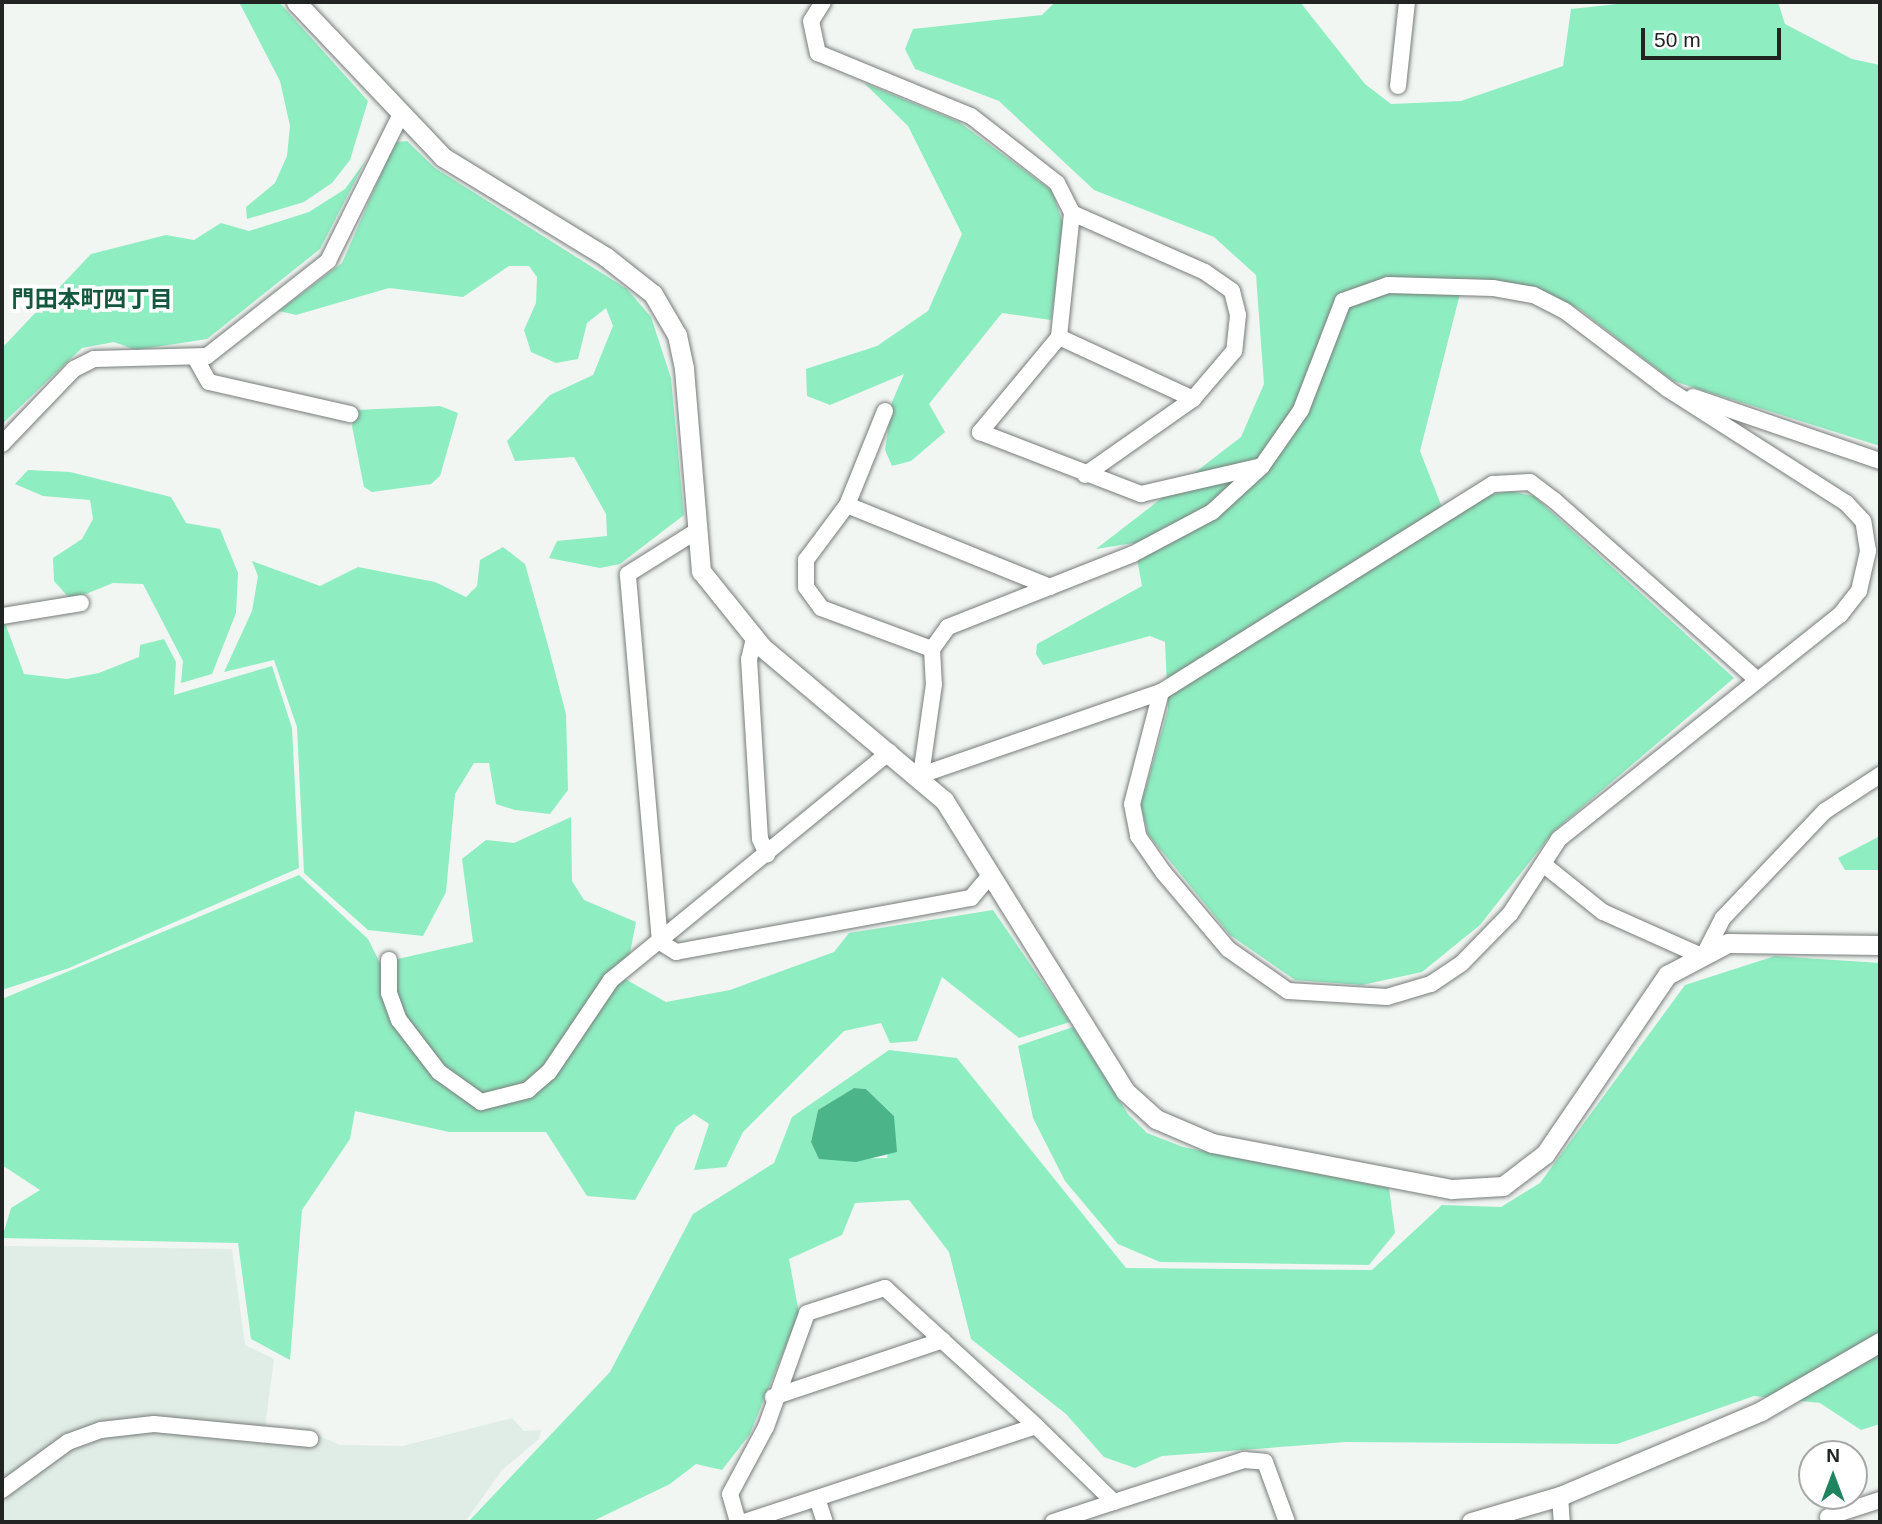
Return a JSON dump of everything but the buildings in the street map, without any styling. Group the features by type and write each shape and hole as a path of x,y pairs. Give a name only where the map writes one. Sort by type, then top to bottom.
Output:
{"street":[{"path":"296,2 443,158 606,257 663,308 684,369 695,532 701,571 754,638 921,775 991,874 1125,1091 1156,1119 1212,1143 1452,1189 1491,1189 1524,1177 1545,1154 1645,1000 1703,953 1723,918 1825,811 1880,775"},
{"path":"823,2 811,21 818,53 971,116 1057,183 1072,213 1059,338 980,432 1141,494 1162,494 1242,466 1262,466"},
{"path":"1398,86 1407,2"},
{"path":"2,444 74,369 94,359 196,359 328,261 401,114"},
{"path":"1072,213 1205,272 1232,291 1238,315 1234,351 1194,399 1086,475"},
{"path":"921,775 934,684 932,649 948,627 1133,554 1212,512 1262,466 1301,410 1343,300 1388,285 1533,295 1565,311 1668,389 1863,521 1868,551 1859,591 1840,615 1754,677 1559,839 1510,914 1462,963 1430,984 1387,997 1288,991 1228,949 1138,836 1132,804 1161,692"},
{"path":"1059,338 1194,399"},
{"path":"196,359 209,382 349,414"},
{"path":"1668,389 1880,461"},
{"path":"885,411 848,505 806,560 806,587 821,608 932,649"},
{"path":"921,775 1161,692 1493,484 1530,482 1754,677"},
{"path":"848,505 1050,587"},
{"path":"660,942 628,574 695,532"},
{"path":"2,616 81,603"},
{"path":"754,638 749,659 760,839 767,854"},
{"path":"388,960 388,993 399,1020 439,1072 462,1091 494,1103 528,1090 549,1072 611,980 890,752"},
{"path":"1543,864 1603,912 1703,953 1759,940 1880,945"},
{"path":"660,942 676,952 971,898 991,874"},
{"path":"738,1522 730,1494 766,1427 773,1396 807,1313 886,1288 1114,1502"},
{"path":"773,1396 943,1340"},
{"path":"1471,1522 1495,1520 1560,1496 1761,1411 1880,1342"},
{"path":"2,1490 68,1442 102,1430 154,1424 310,1439"},
{"path":"744,1522 1036,1426"},
{"path":"1054,1522 1244,1460 1265,1462 1287,1522"},
{"path":"1560,1496 1562,1522"},
{"path":"817,1498 825,1522"},
{"path":"1830,1522 1828,1517 1880,1500"}],"shaded area":[{"path":"239,2 279,2 368,101 350,160 332,183 304,202 247,219 246,207 275,183 287,156 290,126 280,81"},
{"path":"1055,2 1300,2 1365,84 1391,104 1461,101 1563,66 1571,9 1636,2 1778,2 1785,24 1852,59 1880,65 1880,446 1673,381 1579,309 1538,288 1464,278 1420,451 1447,520 1484,496 1509,491 1534,496 1734,678 1554,831 1480,925 1422,972 1362,985 1295,980 1230,935 1148,834 1141,805 1168,709 1165,642 1150,636 1043,665 1036,654 1037,644 1142,586 1134,543 1096,549 1241,437 1264,384 1256,275 1214,237 1094,190 999,101 915,69 905,49 913,29 1042,15"},
{"path":"864,83 959,122 1052,191 1064,226 1051,320 1002,313 929,404 945,432 911,461 892,466 885,450 892,402 904,374 830,405 807,396 806,369 877,346 928,311 962,234 908,126"},
{"path":"407,141 435,168 627,289 651,317 671,378 684,515 620,564 600,568 549,558 557,541 607,536 606,514 574,457 515,461 507,441 550,395 593,375 613,326 606,308 587,323 578,359 556,363 531,352 524,330 536,303 537,277 529,266 509,266 463,297 389,288 296,315 279,311 342,263 395,142"},
{"path":"366,160 320,249 207,339 136,350 114,342 82,348 2,424 2,348 91,254 166,235 194,240 221,223 249,231 309,212 345,189"},
{"path":"440,406 458,413 440,476 431,484 372,492 364,487 352,426 356,410"},
{"path":"28,470 70,472 171,497 186,523 220,529 238,573 236,613 212,674 181,683 183,661 143,584 113,583 71,600 54,581 53,558 82,539 93,519 90,500 43,496 15,484"},
{"path":"503,547 525,564 549,649 566,714 568,790 550,814 515,810 496,804 489,763 474,763 455,794 446,892 423,936 368,930 304,873 297,727 274,660 224,672 252,611 258,576 252,561 320,586 358,567 435,582 466,597 477,586 480,560"},
{"path":"2,615 24,674 67,679 99,673 139,657 140,645 164,639 176,662 174,695 272,666 292,728 299,868 69,968 2,990"},
{"path":"571,817 572,881 584,900 636,922 625,979 666,1002 730,990 834,952 849,933 993,910 1070,1022 1019,1038 942,977 917,1041 890,1043 881,1023 844,1031 743,1132 726,1167 694,1170 709,1124 694,1114 676,1127 635,1200 587,1196 546,1132 449,1132 355,1111 350,1139 302,1210 290,1360 251,1339 238,1243 2,1238 11,1208 40,1190 2,1165 2,999 299,875 368,939 380,963 473,942 462,859 486,840 514,843"},
{"path":"1880,836 1880,870 1845,870 1838,858"},
{"path":"1775,956 1880,963 1880,1424 1861,1430 1820,1403 1754,1396 1617,1444 1346,1442 1162,1456 1135,1468 1104,1457 1066,1414 971,1339 949,1252 909,1200 855,1203 842,1235 789,1259 799,1313 750,1434 722,1470 696,1464 670,1484 591,1522 468,1522 610,1372 693,1214 774,1163 792,1117 889,1050 957,1058 1126,1268 1372,1270 1442,1205 1501,1207 1540,1183 1685,985","holes":["854,1088 866,1089 894,1116 887,1158 820,1159 811,1142 818,1110"]},
{"path":"1073,1027 1128,1114 1147,1133 1183,1147 1389,1188 1395,1233 1369,1265 1160,1262 1118,1244 1065,1181 1033,1118 1018,1046"},
{"path":"854,1088 866,1089 894,1116 897,1152 856,1162 819,1159 811,1142 818,1110"},
{"path":"2,1246 232,1249 245,1345 274,1359 265,1427 315,1434 340,1445 403,1446 512,1418 524,1431 541,1430 539,1439 502,1470 465,1522 2,1522"}],"district":[{"name":"門田本町四丁目","path":"92,299"}]}
